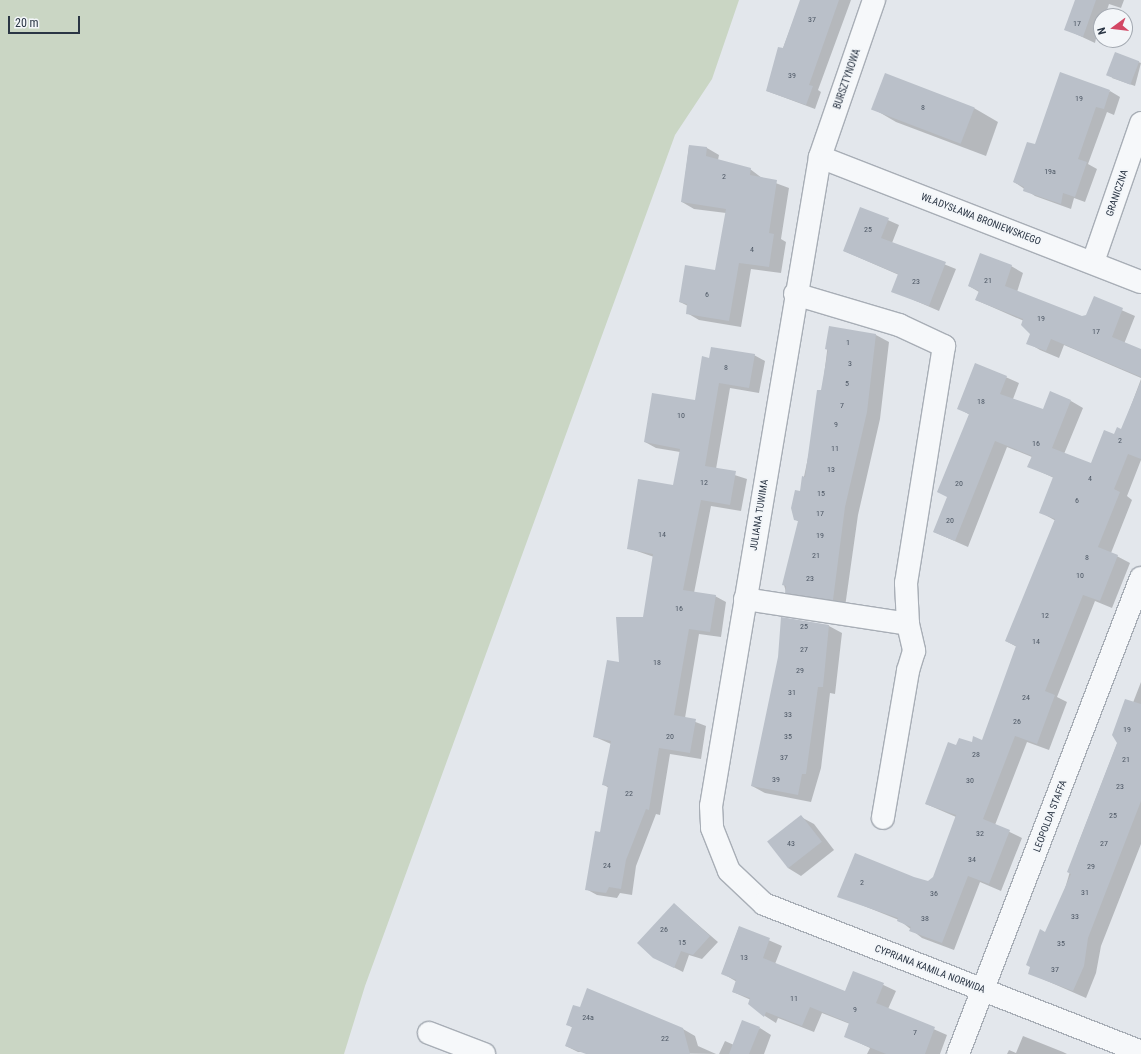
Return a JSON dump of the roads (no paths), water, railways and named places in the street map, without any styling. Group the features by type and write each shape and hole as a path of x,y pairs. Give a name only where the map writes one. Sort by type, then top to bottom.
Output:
{"street":[{"name":"BURSZTYNOWA","path":"820,157 874,0"},
{"name":"GRANICZNA","path":"1093,262 1141,123"},
{"name":"WŁADYSŁAWA BRONIEWSKIEGO","path":"820,157 1093,262 1141,282"},
{"name":"JULIANA TUWIMA","path":"729,871 712,828 711,806 795,294 820,157"},
{"path":"795,294 899,325 944,346 906,583 908,624 914,651 906,678 883,818"},
{"name":"LEOPOLDA STAFFA","path":"958,1054 984,991 1141,578"},
{"path":"745,599 908,624"},
{"name":"CYPRIANA KAMILA NORWIDA","path":"729,871 764,904 1141,1052"},
{"path":"429,1032 484,1054"}]}
